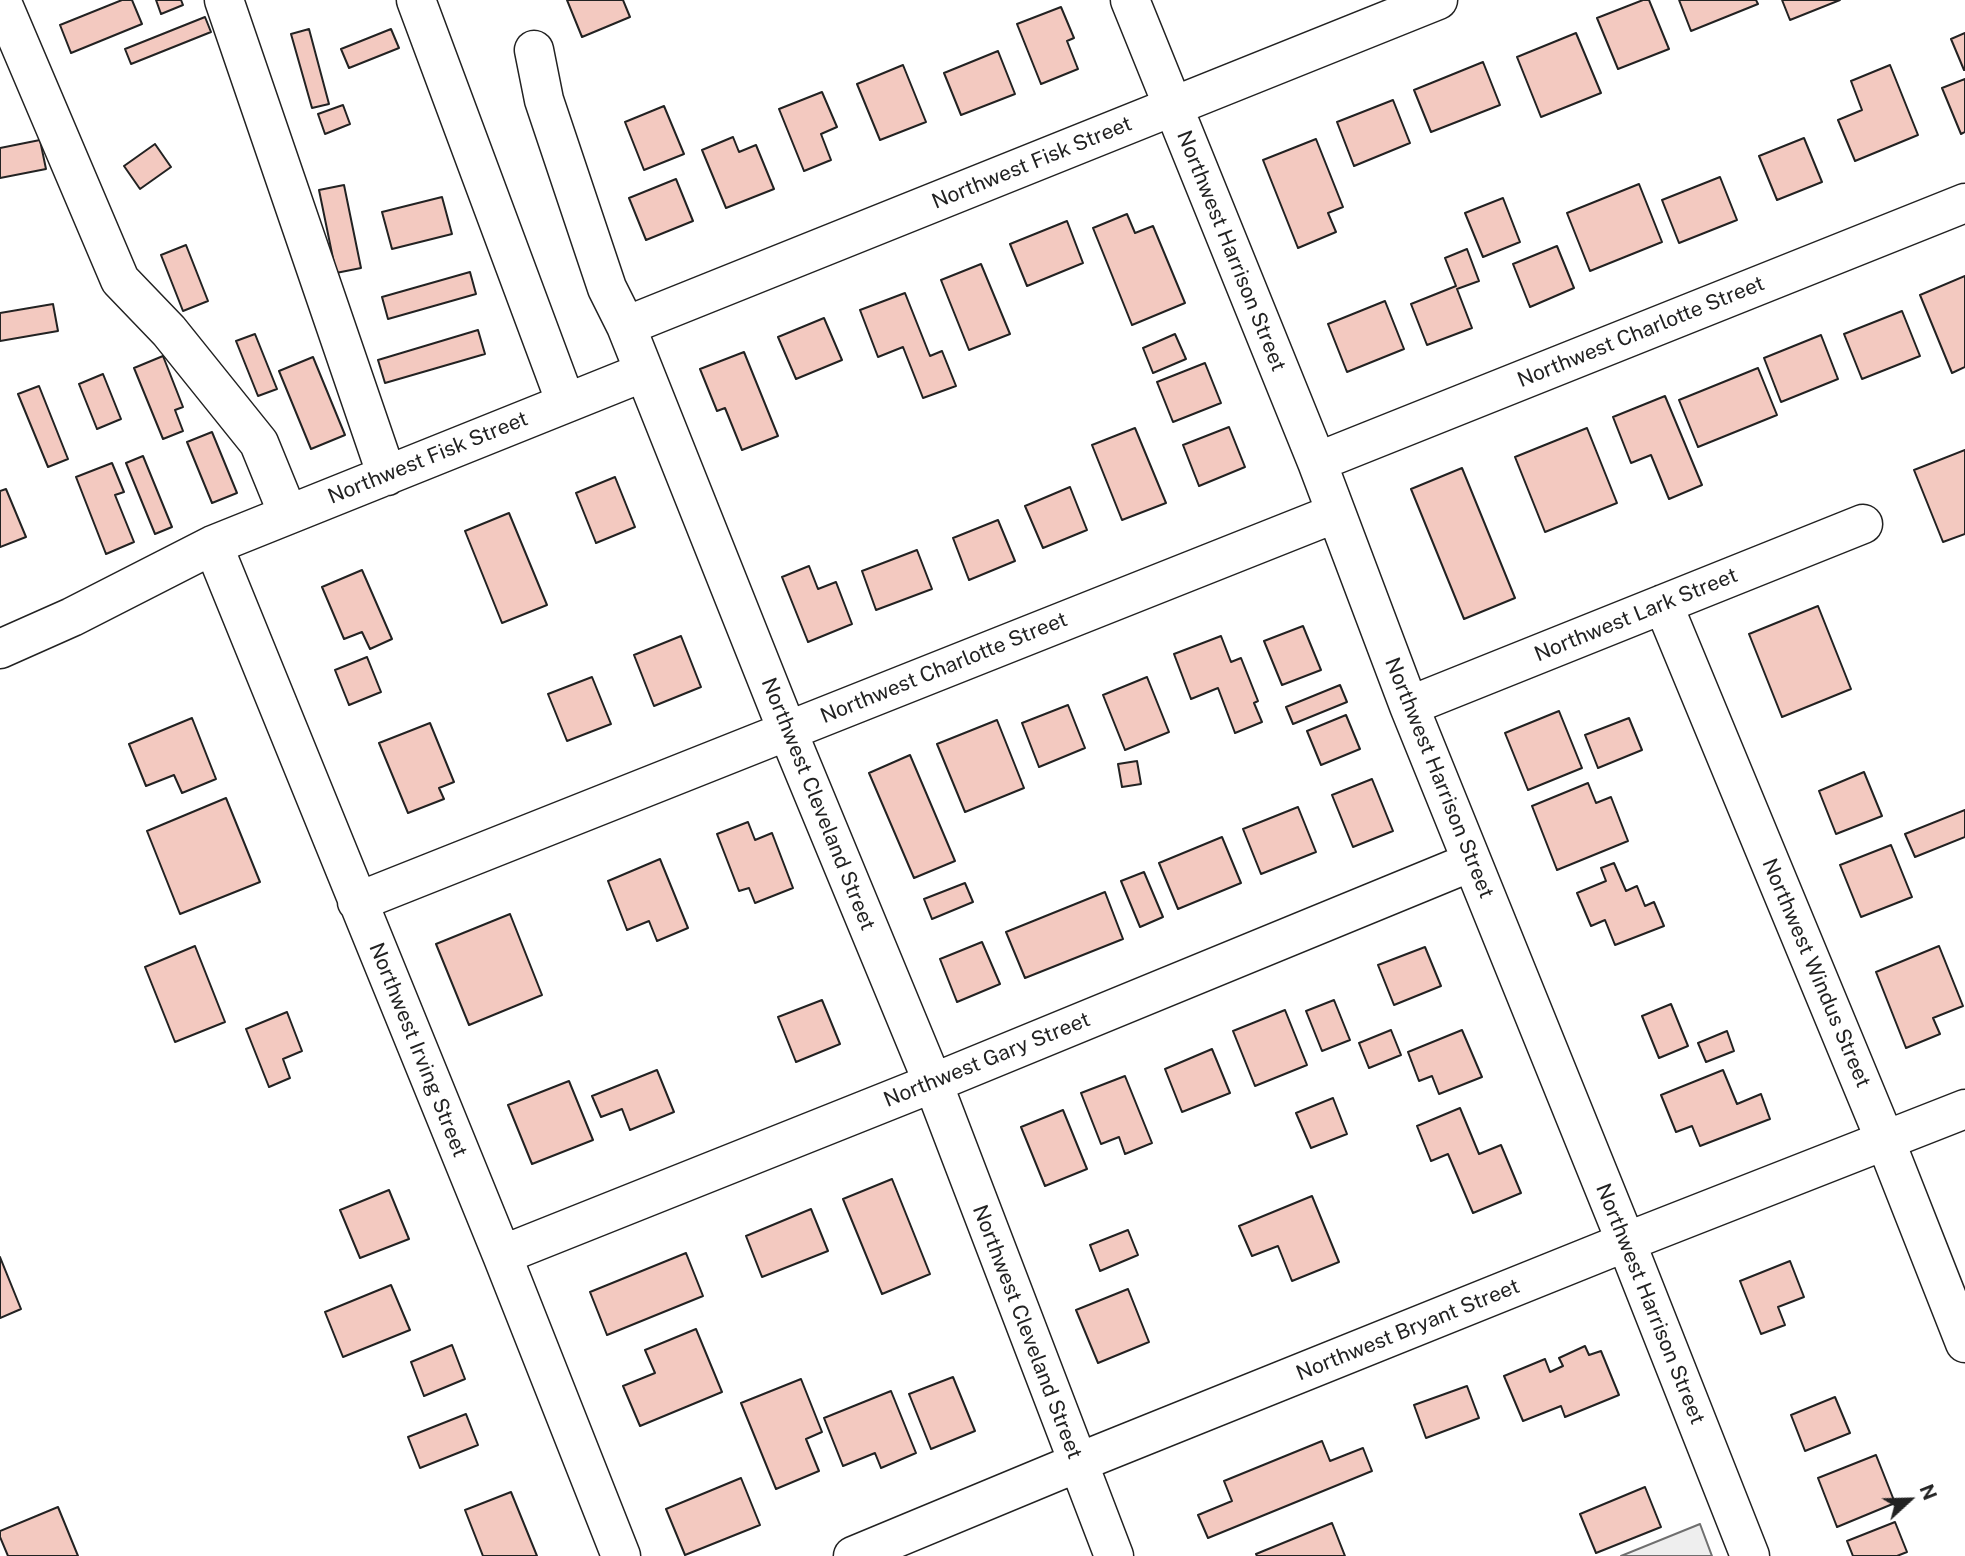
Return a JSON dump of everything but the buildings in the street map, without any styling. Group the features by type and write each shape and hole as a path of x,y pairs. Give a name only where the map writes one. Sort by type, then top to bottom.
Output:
{"street":[{"path":"1,0 120,281 169,331 259,443 288,514"},
{"path":"224,0 387,476"},
{"path":"416,0 566,403"},
{"name":"Northwest Harrison Street","path":"1130,0 1317,462 1409,706 1750,1556"},
{"name":"Northwest Fisk Street","path":"626,326 1438,0"},
{"name":"Northwest Cleveland Street","path":"534,50 544,100 602,275 626,326 787,730 933,1083 1114,1556"},
{"name":"Northwest Charlotte Street","path":"1317,462 1965,203"},
{"name":"Northwest Fisk Street","path":"0,649 72,617 214,545 644,372"},
{"name":"Northwest Charlotte Street","path":"357,902 1336,513"},
{"name":"Northwest Lark Street","path":"1409,706 1863,524"},
{"name":"Northwest Irving Street","path":"214,545 621,1556"},
{"name":"Northwest Windus Street","path":"1663,604 1885,1140 1965,1343"},
{"name":"Northwest Gary Street","path":"502,1255 933,1083 1471,862"},
{"name":"Northwest Bryant Street","path":"861,1554 1077,1463 1626,1242 1965,1110"}],"shaded area":[{"path":"1700,1524 1712,1556 1621,1556"}]}
